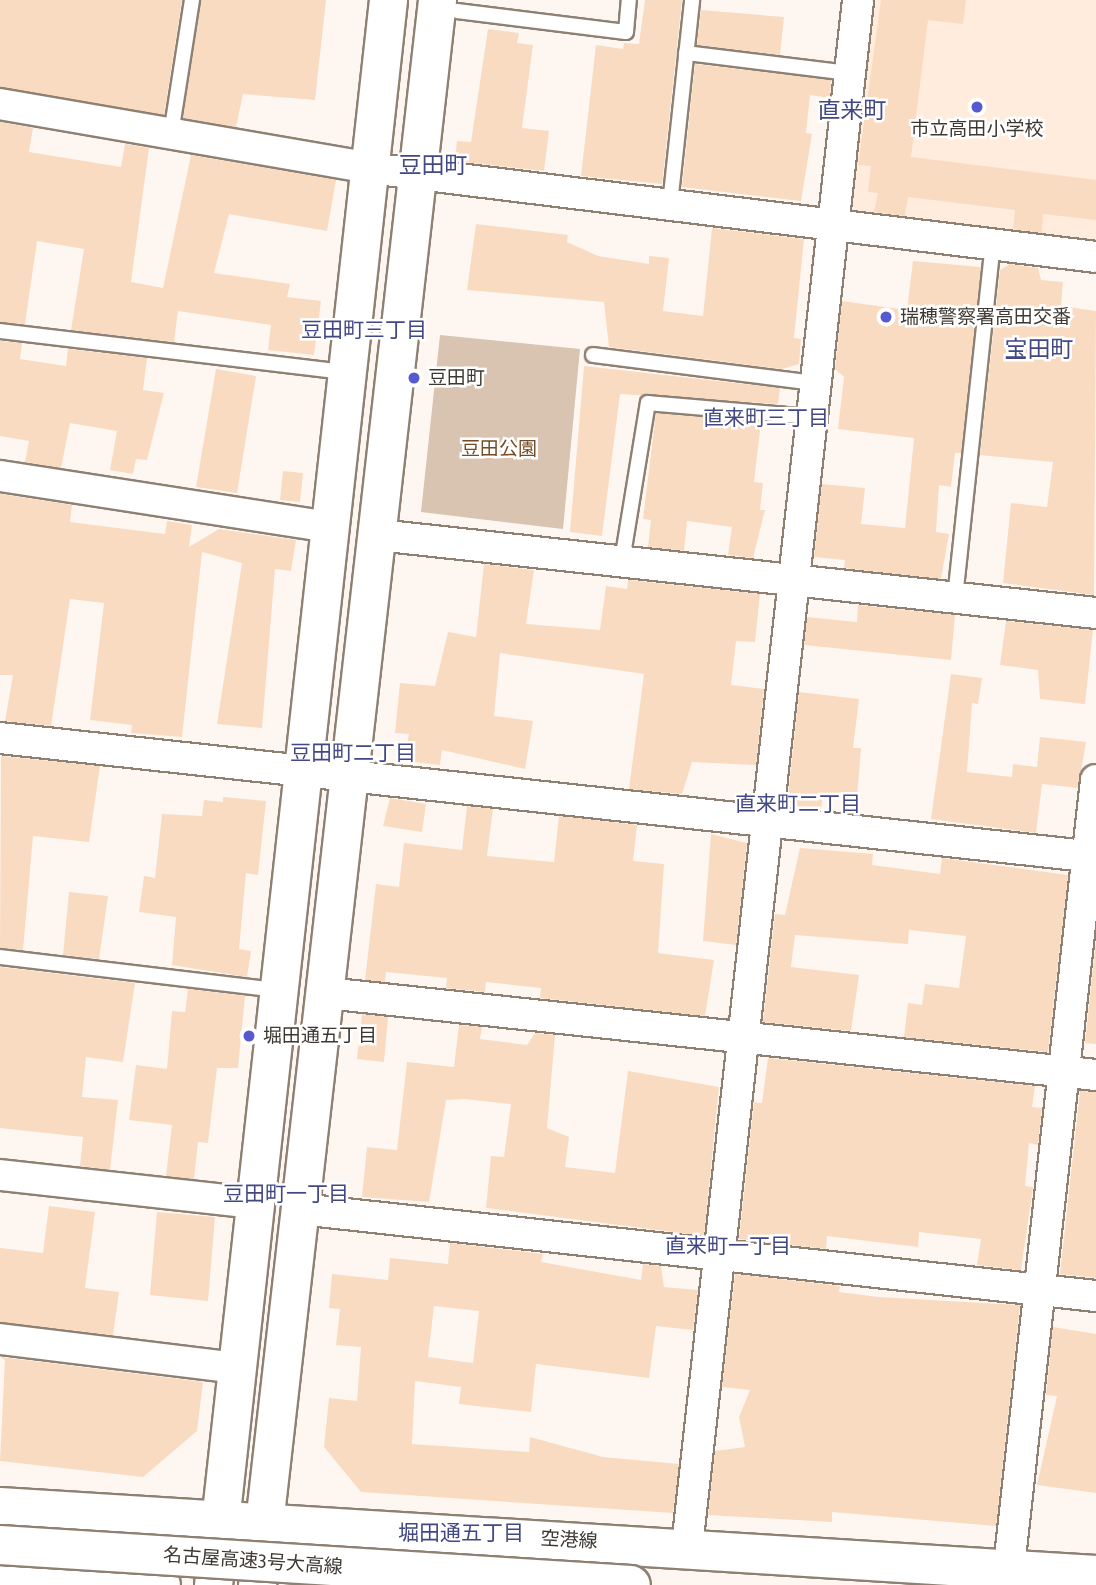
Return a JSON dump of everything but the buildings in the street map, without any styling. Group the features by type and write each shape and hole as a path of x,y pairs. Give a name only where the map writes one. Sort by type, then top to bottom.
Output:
{"main road":[{"name":"空港線","path":"0,1507 687,1547 1008,1577 1096,1575"},
{"name":"名古屋高速3号大高線","path":"0,1545 631,1585"},
{"path":"0,1579 161,1585"}],"street":[{"path":"213,1585 388,0"},
{"path":"687,1547 858,0"},
{"path":"257,1585 417,174 447,6"},
{"path":"0,104 369,168 1096,257"},
{"path":"0,476 330,527"},
{"path":"378,534 1096,613"},
{"path":"0,738 1092,856"},
{"path":"1008,1577 1064,1071 1092,856 1096,780"},
{"path":"326,993 1096,1075"},
{"path":"0,1175 255,1203"},
{"path":"300,1209 1096,1296"},
{"path":"0,1339 237,1368"}],"lane":[{"path":"172,134 192,0"},
{"path":"447,6 626,32 629,0"},
{"path":"670,204 692,0"},
{"path":"686,53 850,73"},
{"path":"955,598 993,244"},
{"path":"0,331 349,372"},
{"path":"593,355 816,383"},
{"path":"622,561 648,403 812,417"},
{"path":"0,957 280,990"}],"shaded area":[{"name":"市立高田小学校","path":"870,0 1096,0 1096,243 845,213"}],"green space":[{"name":"豆田公園","path":"440,335 580,349 563,529 421,512"}],"place":[{"name":"市立高田小学校","path":"977,107"},
{"name":"瑞穂警察署高田交番","path":"886,317"},
{"name":"豆田町","path":"414,378"},
{"name":"堀田通五丁目","path":"249,1036"}],"district":[{"name":"直来町","path":"852,110"},
{"name":"豆田町","path":"433,165"},
{"name":"豆田町三丁目","path":"364,329"},
{"name":"宝田町","path":"1039,349"},
{"name":"直来町三丁目","path":"766,417"},
{"name":"豆田町二丁目","path":"353,752"},
{"name":"直来町二丁目","path":"798,803"},
{"name":"豆田町一丁目","path":"286,1193"},
{"name":"直来町一丁目","path":"728,1245"},
{"name":"堀田通五丁目","path":"461,1532"}]}
